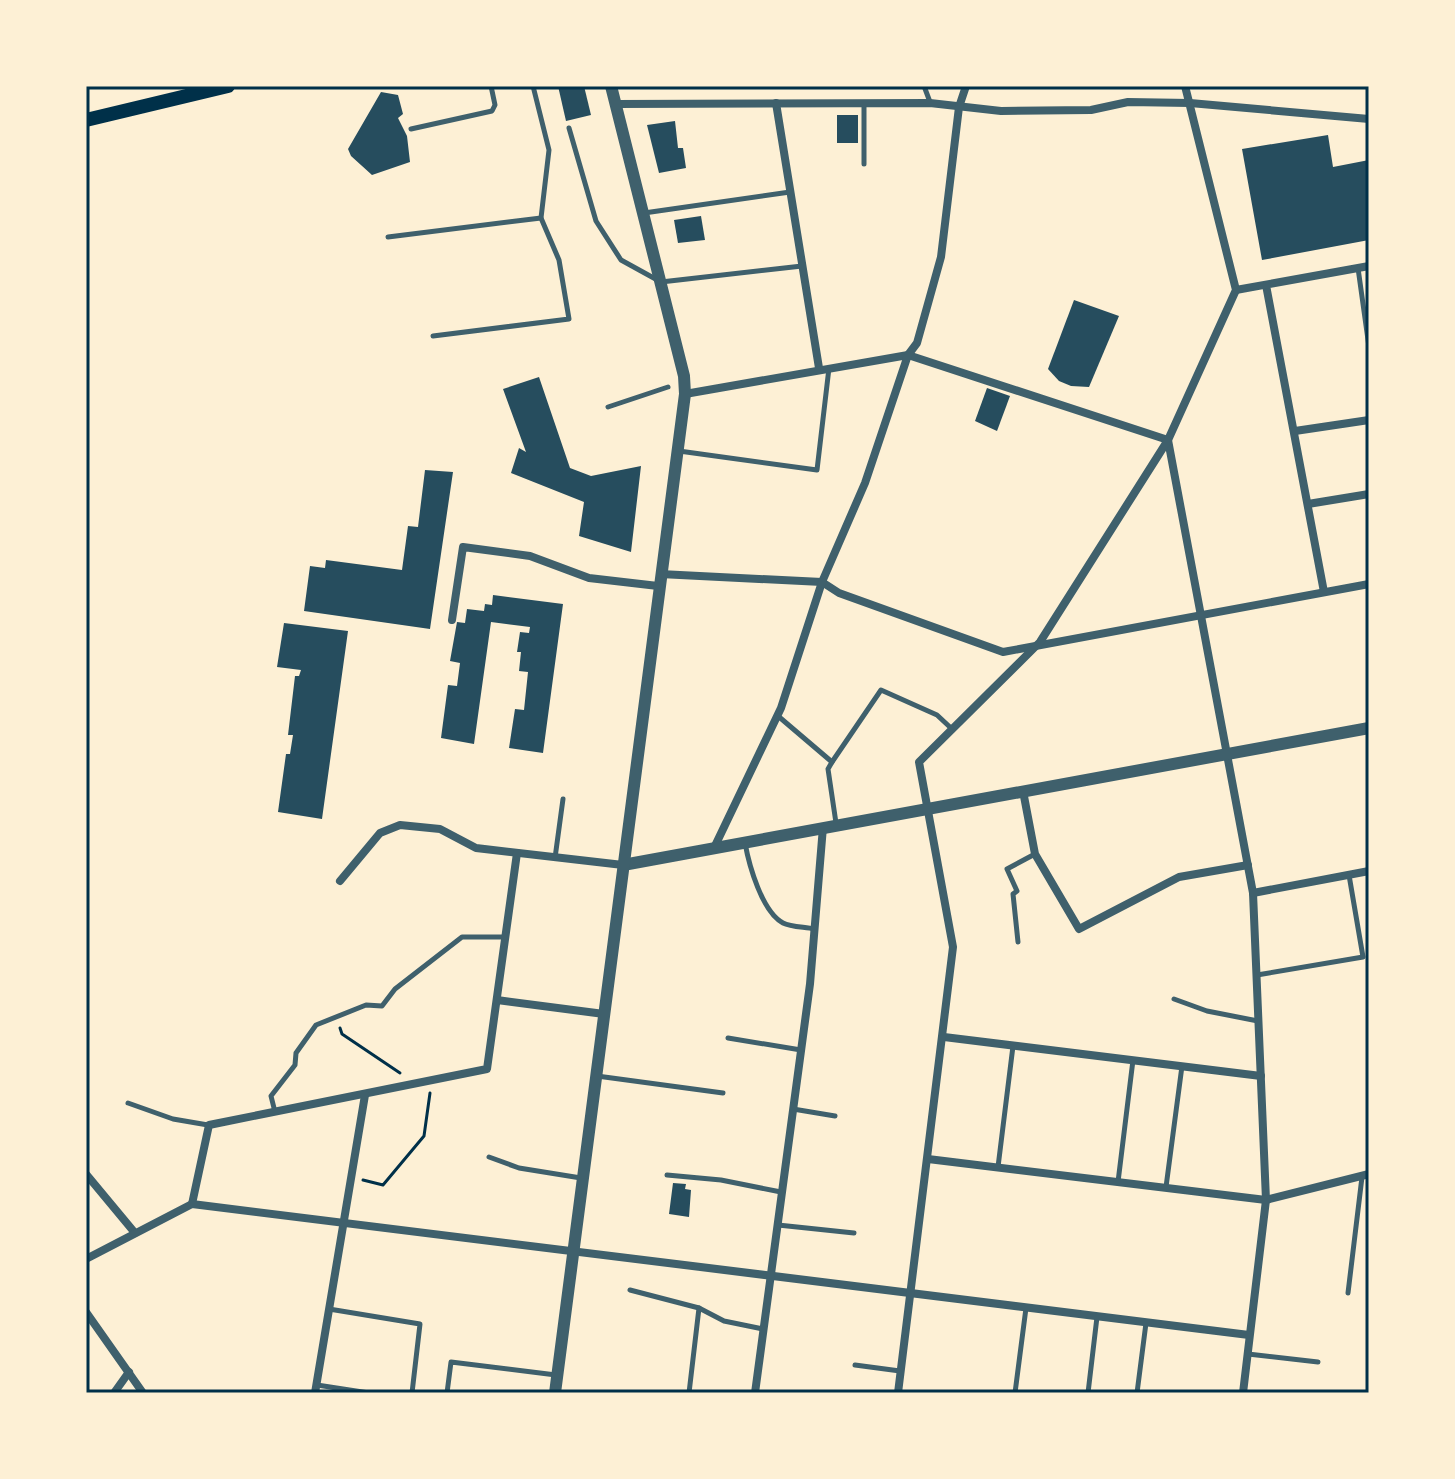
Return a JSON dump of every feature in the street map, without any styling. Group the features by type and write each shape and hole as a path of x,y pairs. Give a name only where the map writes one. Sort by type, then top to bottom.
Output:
{"main road":[{"path":"86,120 228,86"}],"street":[{"path":"555,1393 685,394 684,376 611,86"},
{"path":"714,848 778,716 822,582 865,483 908,355 917,343 941,257 959,107 966,86"},
{"path":"898,1393 953,947 919,762 1040,642 1168,440 1236,290 1185,86"},
{"path":"616,104 930,103 1001,111 1091,110 1128,102 1190,103 1369,119"},
{"path":"776,103 802,266 824,368"},
{"path":"1236,290 1369,266"},
{"path":"1266,285 1324,592"},
{"path":"685,394 908,355 1168,440"},
{"path":"1295,431 1369,420"},
{"path":"1168,440 1200,615 1230,754 1253,893 1266,1200 1243,1393"},
{"path":"1308,504 1369,494"},
{"path":"452,620 463,547 530,556 589,578 822,582 839,593 1003,652 1040,642 1369,584"},
{"path":"340,881 380,833 400,825 440,829 476,848 623,865 1369,728"},
{"path":"1023,791 1035,854 1079,929 1179,877 1248,865"},
{"path":"755,1393 830,826"},
{"path":"192,1204 209,1125 487,1069 517,853"},
{"path":"1253,893 1369,871"},
{"path":"497,1000 604,1014"},
{"path":"944,1037 1261,1076"},
{"path":"316,1389 365,1095"},
{"path":"928,1159 1266,1200 1366,1175"},
{"path":"86,1174 135,1233"},
{"path":"86,1259 192,1204 1249,1335"},
{"path":"86,1312 143,1393"},
{"path":"114,1393 129,1372"}],"lane":[{"path":"411,129 492,111 495,105 491,86"},
{"path":"433,336 569,319 559,260 541,218 549,150 533,86"},
{"path":"924,86 930,103"},
{"path":"864,104 864,164"},
{"path":"569,128 596,221 621,260 661,282 802,266"},
{"path":"643,213 790,192"},
{"path":"388,237 541,218"},
{"path":"1358,268 1369,347"},
{"path":"677,451 817,470 824,368"},
{"path":"608,407 668,387"},
{"path":"830,826 828,769 881,690 937,715 952,729"},
{"path":"778,716 832,762"},
{"path":"555,858 563,799"},
{"path":"745,843 750,870 772,914 784,924 814,929"},
{"path":"1018,942 1013,894 1017,891 1007,869 1035,854"},
{"path":"1256,975 1363,957 1349,875"},
{"path":"275,1112 271,1096 295,1065 296,1053 316,1025 366,1005 382,1006 395,989 462,937 505,937"},
{"path":"1174,999 1207,1011 1258,1021"},
{"path":"728,1038 802,1050"},
{"path":"998,1167 1013,1046"},
{"path":"1118,1182 1133,1060"},
{"path":"1166,1188 1182,1066"},
{"path":"596,1076 723,1093"},
{"path":"128,1103 173,1119 209,1125"},
{"path":"793,1109 835,1116"},
{"path":"489,1157 519,1168 582,1178"},
{"path":"667,1175 721,1180 782,1192"},
{"path":"1348,1293 1366,1175"},
{"path":"777,1225 854,1233"},
{"path":"630,1290 699,1308 724,1321 763,1329"},
{"path":"689,1393 699,1308"},
{"path":"1015,1393 1026,1308"},
{"path":"329,1309 420,1324 412,1393"},
{"path":"1088,1393 1097,1317"},
{"path":"1137,1393 1146,1323"},
{"path":"1247,1354 1318,1362"},
{"path":"447,1393 451,1362 557,1375"},
{"path":"855,1365 901,1371"},
{"path":"316,1389 369,1393"}],"path":[{"path":"337,1017 342,1034 388,1063 410,1085"},
{"path":"351,1178 383,1185 424,1136 431,1081"}],"building":[{"path":"558,86 584,86 591,115 566,121"},
{"path":"381,92 398,95 403,114 398,118 407,136 410,162 372,175 351,156 348,149"},
{"path":"837,115 858,115 858,143 837,143"},
{"path":"675,121 678,148 683,148 686,168 659,173 647,125"},
{"path":"1328,135 1333,167 1369,160 1369,240 1262,260 1242,149"},
{"path":"701,216 705,240 678,243 674,220"},
{"path":"1074,300 1119,316 1089,387 1071,386 1059,381 1048,369"},
{"path":"539,377 570,468 591,476 641,466 631,552 579,536 584,502 511,473 519,448 526,452 503,389"},
{"path":"987,388 1010,396 997,431 975,421"},
{"path":"425,470 453,472 430,629 304,611 310,566 325,568 326,560 402,570 408,526 418,527"},
{"path":"493,595 563,604 543,753 509,748 515,709 524,710 528,672 519,671 521,652 517,652 520,632 529,633 530,627 491,622 474,744 441,738 448,685 457,686 460,663 450,661 457,622 465,623 467,609 484,611 485,604 492,605"},
{"path":"284,623 348,631 322,819 278,812 286,754 290,754 293,735 288,735 295,676 299,676 301,670 277,667"},
{"path":"673,1183 686,1184 685,1189 691,1190 689,1217 669,1214"}]}
